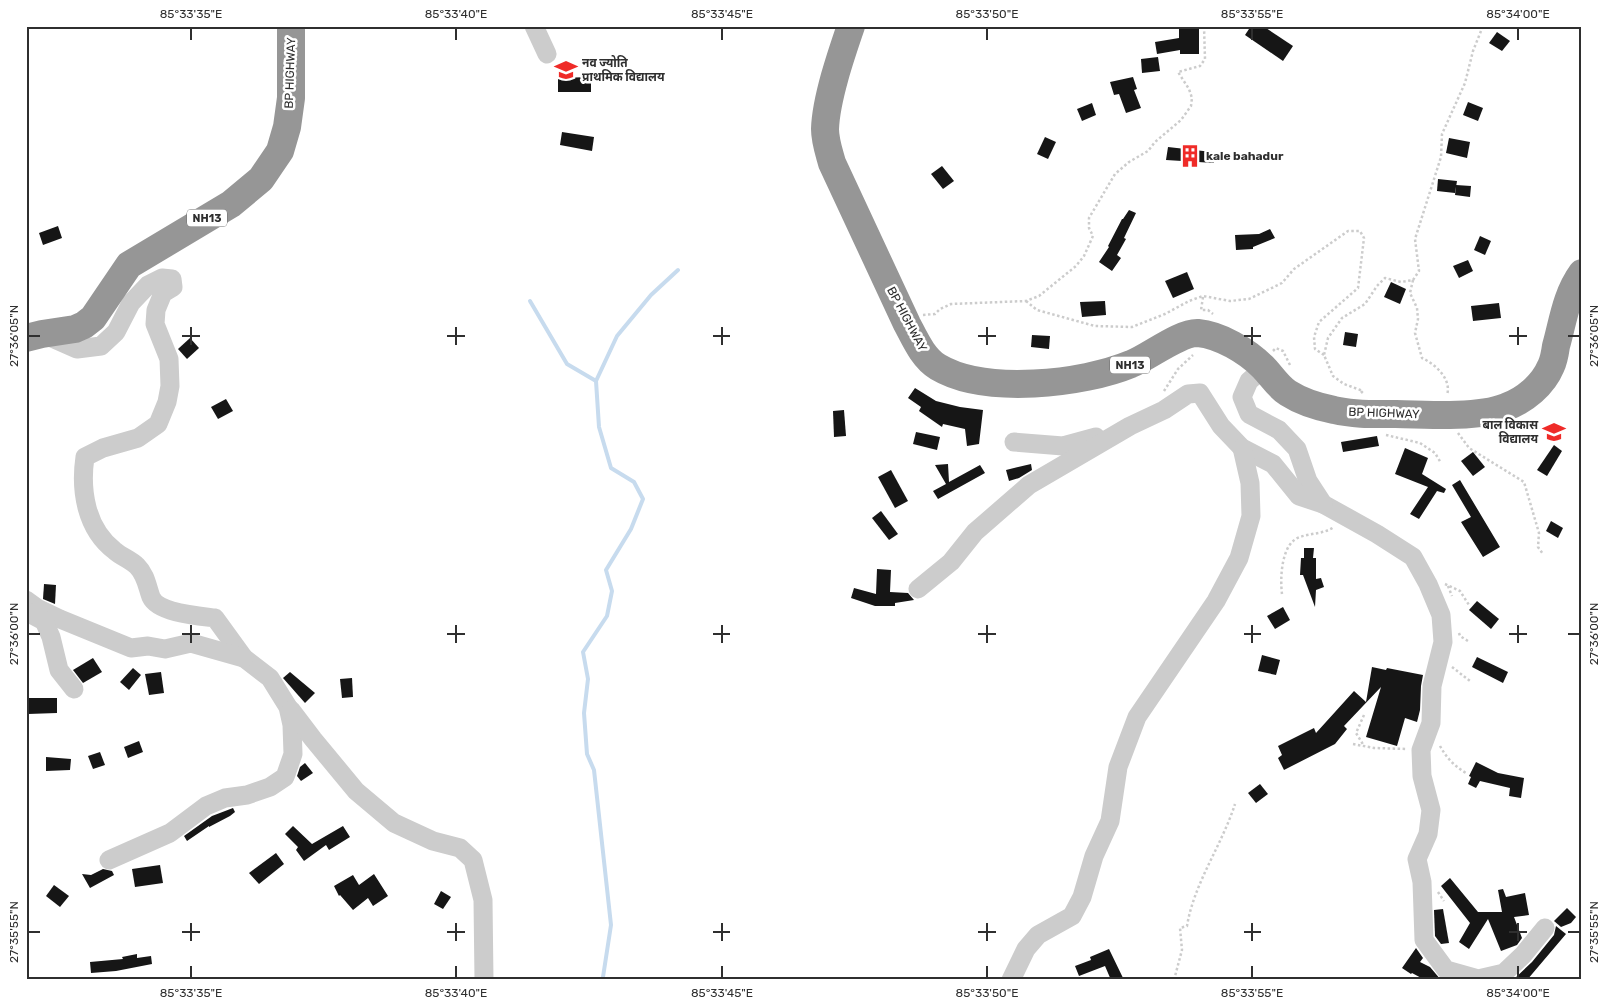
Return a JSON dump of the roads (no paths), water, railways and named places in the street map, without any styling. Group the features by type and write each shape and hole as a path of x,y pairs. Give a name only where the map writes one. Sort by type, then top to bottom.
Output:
{"highway":[{"name":"BP HIGHWAY","path":"34,336 75,330 84,325 93,318 129,265 231,204 261,179 280,151 287,127 291,98 291,26"},
{"name":"BP HIGHWAY","path":"851,26 841,55 827,113 826,143 841,184 920,348 938,367 955,374 976,380 1016,384 1051,383 1092,376 1129,365 1149,356 1181,337 1195,333 1212,336 1261,365 1287,393 1306,403 1355,413 1441,415 1492,411 1506,407 1528,396 1540,384 1551,366 1568,297 1582,273"}],"street":[{"path":"534,26 547,54"},
{"path":"34,336 77,349 101,346 116,332 131,303 148,286 162,278 172,279 173,287 163,293 156,310 155,324 169,359 170,386 167,402 158,424 138,438 103,448 85,457 83,473 87,509 98,534 114,551 138,566 146,579 152,599 164,608 215,618 244,658 270,678 312,739 356,791 394,823 433,841 460,848 473,860 483,900 484,980"},
{"path":"1261,365 1249,381 1242,397 1249,414 1279,430 1296,449 1308,481 1328,506"},
{"path":"1014,442 1064,446 1094,438 1137,419 1162,403 1200,392 1221,426 1242,448 1273,464 1299,496 1328,506 1377,534 1413,558 1428,584 1441,615 1442,642 1432,686 1430,725 1420,750 1422,776 1431,810 1428,834 1417,859 1422,882 1424,940 1446,970 1478,979 1504,973 1523,955 1545,928"},
{"path":"918,588 951,562 975,532 1029,484 1130,426 1162,403"},
{"path":"1012,980 1026,949 1038,935 1072,916 1082,897 1094,856 1110,822 1118,767 1137,718 1216,600 1239,558 1251,516 1250,483 1242,448"},
{"path":"26,600 37,608 60,619 131,648 148,646 165,649 191,643 244,658"},
{"path":"26,612 44,621 51,637 59,670 74,689"},
{"path":"109,860 170,833 206,806 225,798 247,795 270,787 285,778 293,754 292,725 288,706"}],"waterway":[{"path":"602,980 611,925 594,770 587,754 584,713 588,679 583,652 607,616 612,591 606,570 631,529 643,499 634,482 611,468 599,427 596,381 617,336 651,295 678,270"},
{"path":"530,301 567,364 596,381"}],"place":[{"name":"नव ज्योति प्राथमिक विद्यालय","path":"566,70"},
{"name":"kale bahadur","path":"1190,156"},
{"name":"बाल विकास विद्यालय","path":"1554,432"}]}
